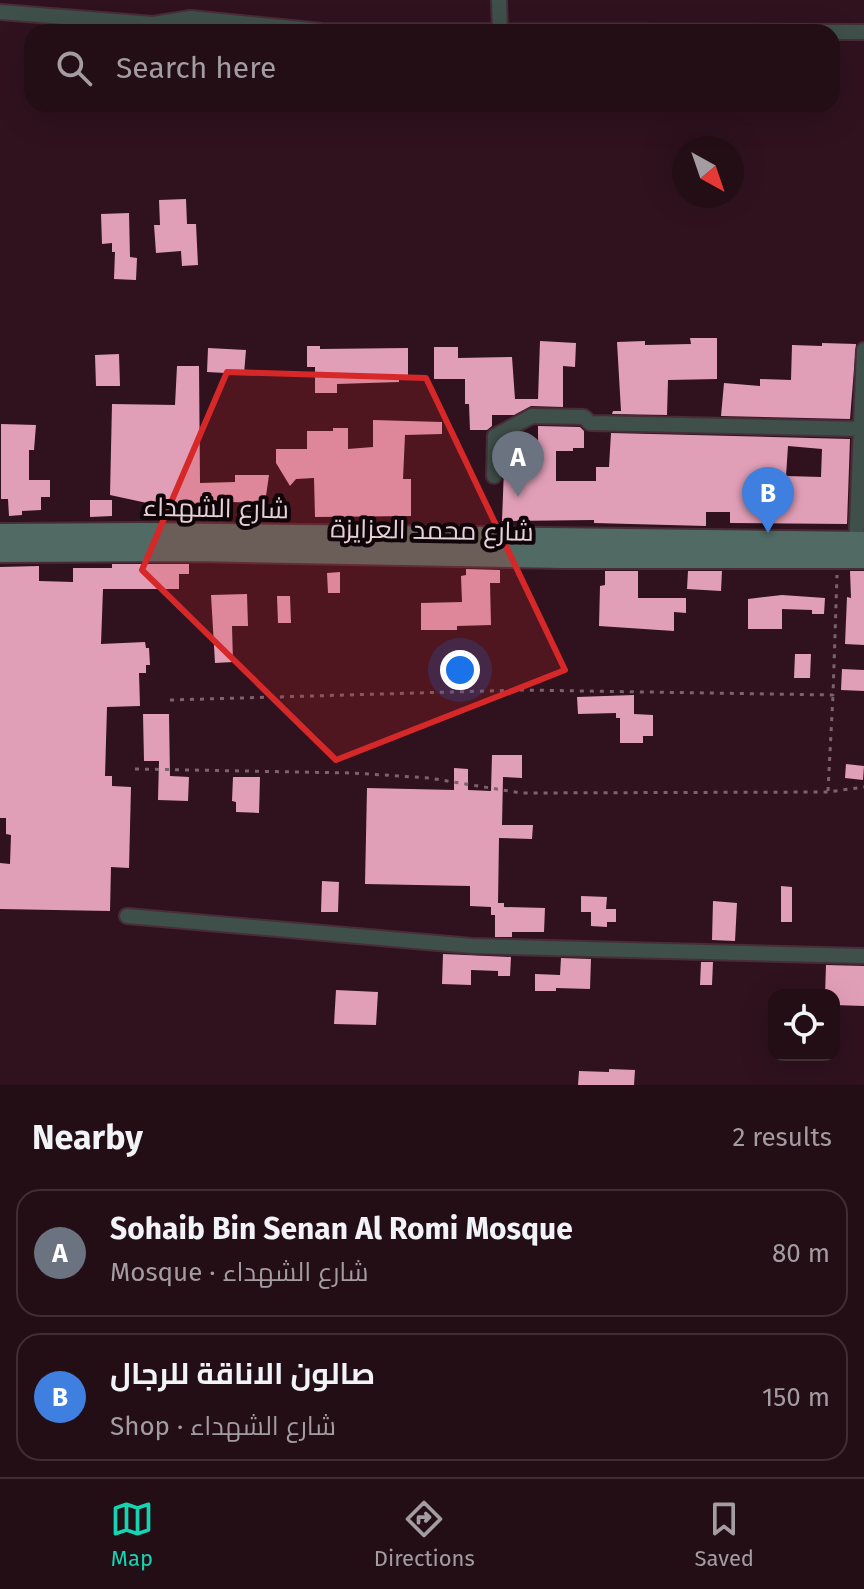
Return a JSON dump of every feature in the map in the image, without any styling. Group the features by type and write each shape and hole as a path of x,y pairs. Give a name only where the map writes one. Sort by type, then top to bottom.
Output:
{"main road":[{"name":"شارع الشهداء","path":"0,534 143,533 856,552"},
{"name":"شارع محمد العزايزة","path":"0,552 856,552"}],"street":[{"path":"190,0 191,18"},
{"path":"499,0 500,24"},
{"path":"0,12 153,24 191,18 251,24"},
{"path":"840,32 864,32"},
{"path":"856,552 864,350"},
{"path":"494,476 495,436 532,416 584,417 590,423 860,429"},
{"path":"127,916 472,946 864,956"}],"path":[{"path":"828,792 833,695 856,552"},
{"path":"170,700 522,690 833,695"},
{"path":"135,769 353,773 429,778 521,793 828,792 864,787"}],"highlighted area":[{"path":"227,372 426,378 565,670 336,760 142,570"}],"building":[{"path":"186,199 187,224 196,224 198,265 182,266 181,251 156,253 154,225 160,225 159,200"},
{"path":"129,213 130,257 137,258 136,280 114,279 115,252 112,252 112,243 102,244 101,214"},
{"path":"690,338 717,338 717,379 668,380 667,415 612,414 613,411 621,411 617,342 691,344"},
{"path":"540,341 576,343 575,367 563,366 563,407 531,406 514,415 492,415 492,426 487,430 470,430 469,404 465,404 465,379 434,379 434,347 458,347 458,358 512,357 515,399 538,399"},
{"path":"822,343 856,344 850,419 721,416 724,383 760,386 760,379 791,380 792,345 822,346"},
{"path":"307,346 320,346 320,349 408,348 408,375 399,375 399,382 337,384 337,393 315,393 315,367 307,367"},
{"path":"208,348 246,350 244,374 207,372"},
{"path":"119,354 120,386 96,386 95,355"},
{"path":"177,366 199,366 200,483 235,482 235,475 269,475 265,503 231,502 231,518 204,518 204,507 170,508 110,495 112,404 175,405"},
{"path":"373,420 442,422 442,434 405,435 403,479 411,479 411,516 315,517 314,478 296,479 290,486 276,463 276,449 307,449 307,431 333,431 333,428 348,428 348,449 373,447"},
{"path":"1,424 36,425 34,450 29,450 29,480 50,480 50,497 41,497 41,510 22,511 22,515 9,516 8,499 1,499"},
{"path":"538,426 580,427 584,431 584,448 556,451 556,481 596,481 596,467 609,467 611,433 850,439 847,524 730,523 730,512 706,512 706,526 594,523 594,520 502,521 505,442 538,440","holes":["788,446 822,449 821,477 786,476"]},
{"path":"90,500 112,500 112,516 90,517"},
{"path":"112,564 189,564 189,574 179,574 179,589 103,589 101,644 145,642 146,648 149,648 150,665 146,665 146,673 139,673 140,706 107,707 105,776 112,776 112,786 131,787 129,868 111,867 110,911 0,909 0,863 10,864 11,835 6,834 6,818 0,818 0,567 39,566 39,581 73,582 73,568 112,568"},
{"path":"466,569 500,570 500,583 490,583 491,625 457,626 457,630 421,630 421,603 462,602 461,576 466,575"},
{"path":"605,571 638,571 638,598 686,598 686,613 674,612 674,631 599,626 600,586 605,585"},
{"path":"688,571 722,571 721,591 687,589"},
{"path":"850,571 864,571 864,645 845,644 847,597 851,598"},
{"path":"340,572 340,593 328,593 327,573"},
{"path":"247,594 248,626 232,626 233,662 215,663 211,595"},
{"path":"782,595 825,598 824,614 812,614 812,610 782,609 782,629 748,629 748,599"},
{"path":"277,596 290,596 291,623 278,623"},
{"path":"795,654 811,654 810,678 794,678"},
{"path":"842,669 864,670 864,691 841,690"},
{"path":"634,695 634,714 653,715 653,736 643,736 643,743 620,743 620,718 616,718 616,713 578,714 577,697"},
{"path":"143,714 169,714 170,776 189,777 188,801 158,800 159,761 144,761"},
{"path":"492,755 522,755 522,778 503,777 502,825 533,825 532,839 499,838 498,903 504,903 504,907 545,908 544,932 512,932 512,937 495,937 495,915 491,915 491,907 470,906 470,886 365,884 367,788 454,790 454,768 468,769 468,790 491,791"},
{"path":"846,764 864,766 863,780 845,778"},
{"path":"233,777 260,777 259,813 236,812 236,802 232,801"},
{"path":"322,881 339,882 338,912 321,912"},
{"path":"781,886 792,887 792,922 781,922"},
{"path":"581,896 607,897 606,909 616,909 616,922 607,922 607,927 591,926 591,912 581,912"},
{"path":"713,901 737,903 735,941 712,940"},
{"path":"443,954 511,957 510,976 498,976 498,971 471,970 471,985 442,984"},
{"path":"561,958 591,959 590,989 535,991 535,974 560,975"},
{"path":"701,962 713,962 712,985 700,985"},
{"path":"826,965 864,966 864,1006 840,1005 840,989 825,989"},
{"path":"336,990 378,992 376,1025 334,1024"},
{"path":"609,1069 635,1070 634,1085 578,1085 579,1071 609,1072"}],"place":[{"name":"Sohaib Bin Senan Al Romi Mosque","path":"518,497"},
{"name":"صالون الاناقة للرجال","path":"768,533"}]}
